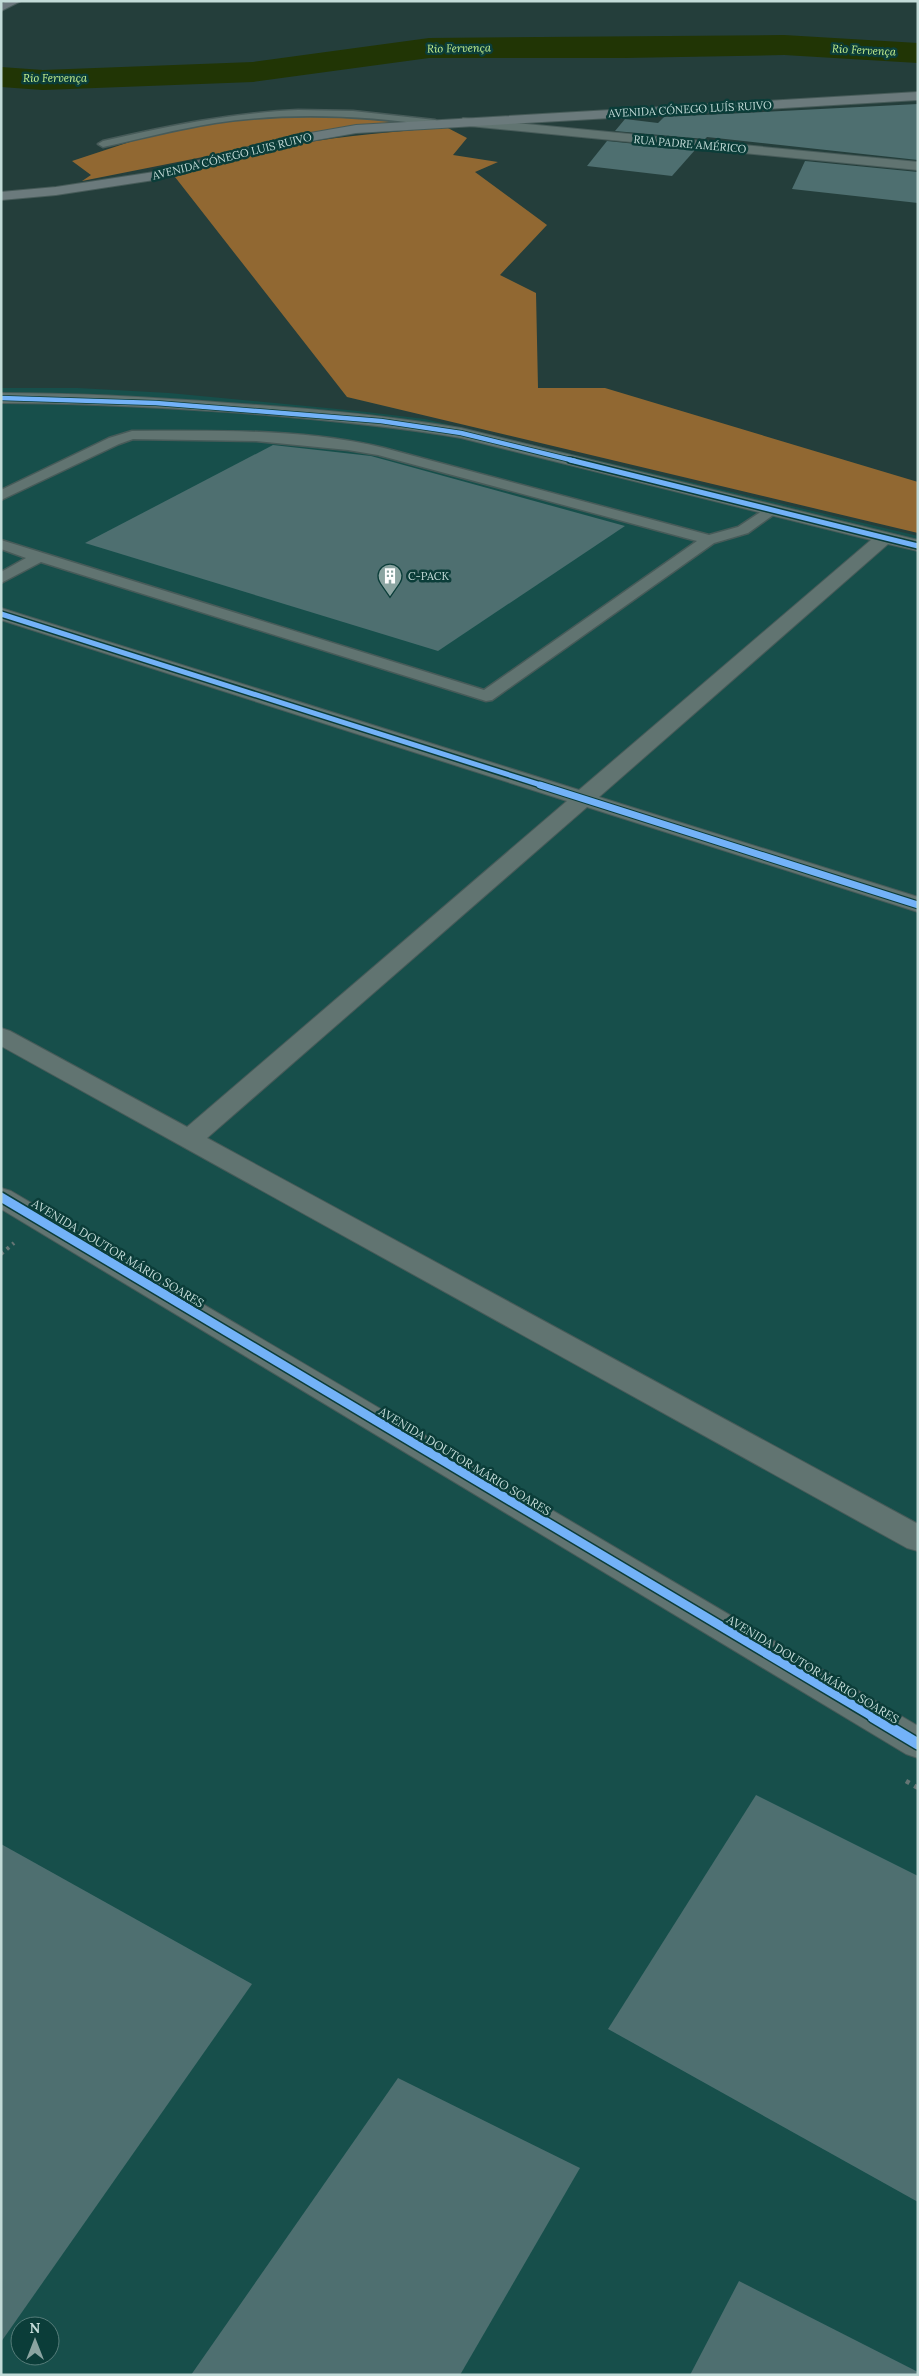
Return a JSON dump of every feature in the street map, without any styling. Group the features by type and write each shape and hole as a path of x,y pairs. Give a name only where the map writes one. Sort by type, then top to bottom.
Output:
{"main road":[{"path":"1,8 16,1"}],"street":[{"name":"AVENIDA CÓNEGO LUÍS RUIVO","path":"463,122 918,96"},
{"name":"AVENIDA CÓNEGO LUIS RUIVO","path":"1,196 56,191 154,176 325,134 463,122"},
{"name":"RUA PADRE AMÉRICO","path":"463,122 918,166"},
{"path":"1,398 132,400 414,424 460,433 918,546"},
{"path":"190,1139 884,538"},
{"path":"1,614 918,905"},
{"path":"1,1036 918,1539"},
{"name":"AVENIDA DOUTOR MÁRIO SOARES","path":"1,1197 918,1744"}],"lane":[{"path":"103,144 217,120 293,113 378,115 435,124"},
{"path":"1,496 114,441 132,436 326,441 379,451 708,540"},
{"path":"1,544 486,696 708,540 743,530 773,510"},
{"path":"1,578 39,557"}],"path":[{"path":"1,1254 16,1242"}],"shaded area":[{"path":"292,114 407,120 289,136 218,154 82,181 91,175 72,161 160,132 201,123"},
{"path":"446,127 467,138 453,155 498,162 475,172 547,225 500,275 536,293 538,388 605,388 918,482 918,533 347,397 175,177 251,155 298,144 353,136"},
{"path":"1,388 78,388 169,393 425,419 918,536 918,2375 1,2375"}],"building":[{"path":"918,104 918,160 707,137 705,139 615,131 625,119 658,123 664,117"},
{"path":"607,141 695,150 672,176 587,166"},
{"path":"805,161 918,172 918,203 792,189"},
{"name":"C-PACK","path":"273,445 371,456 625,526 438,651 85,543"},
{"path":"756,1795 918,1876 918,2202 608,2029"},
{"path":"1,1844 252,1984 19,2316 10,2316 10,2329 1,2342"},
{"path":"398,2078 580,2168 460,2375 191,2375"},
{"path":"739,2281 918,2372 918,2375 690,2375"}],"waterway":[{"name":"Rio Fervença","path":"1,77 43,80 253,72 429,48 625,48 784,45 918,53"}],"cycle path":[{"path":"1,398 94,399 218,407 355,418 434,428 461,433 918,546"},
{"path":"1,614 918,905"},
{"path":"1,1197 918,1744"}],"place":[{"name":"C-PACK","path":"390,597"}]}
